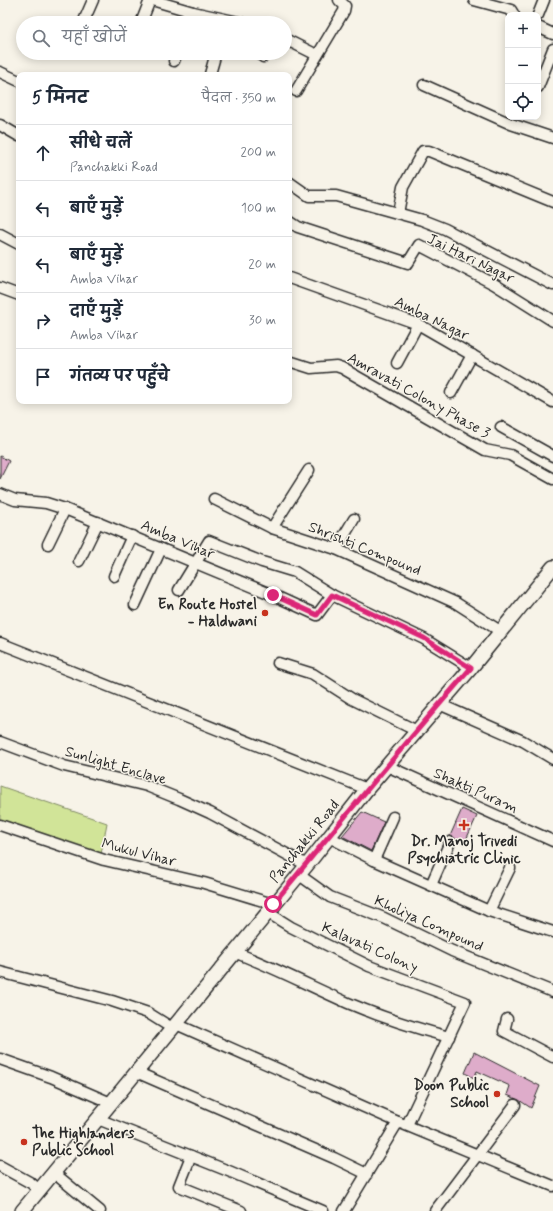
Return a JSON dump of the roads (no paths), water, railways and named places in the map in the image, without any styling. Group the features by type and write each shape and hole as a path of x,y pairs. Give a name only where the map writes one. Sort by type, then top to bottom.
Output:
{"main road":[{"name":"Panchakki Road","path":"22,1211 367,789 471,668 500,631 551,574"}],"street":[{"path":"86,16 93,0"},
{"path":"144,16 151,0 206,16"},
{"path":"296,91 344,11 345,6 339,0"},
{"path":"474,0 511,10 512,12"},
{"path":"539,12 544,0"},
{"path":"192,16 193,12"},
{"path":"541,28 553,34"},
{"path":"292,42 317,55"},
{"path":"539,84 553,49"},
{"path":"211,72 214,60"},
{"path":"0,72 16,80"},
{"path":"424,85 504,121 553,138"},
{"path":"0,125 16,134"},
{"path":"398,213 403,186 423,151 429,151 553,202"},
{"path":"292,184 309,196 336,196 398,213 445,229 553,285"},
{"name":"Jai Hari Nagar","path":"292,223 298,227 408,263 418,246 494,284 553,321"},
{"path":"0,234 16,242"},
{"name":"Amba Nagar","path":"292,279 418,324 553,402"},
{"path":"0,288 16,294"},
{"path":"397,363 418,324"},
{"path":"451,393 472,355"},
{"name":"Amravati Colony Phase 3","path":"292,362 311,368 336,366 342,368 485,450 510,455 553,479"},
{"path":"501,427 553,456"},
{"path":"272,528 310,470"},
{"name":"Amba Vihar","path":"0,494 15,500 46,503 65,509 317,615 332,595"},
{"name":"Shrishti Compound","path":"214,499 272,528 336,549 456,603 500,631"},
{"path":"48,544 65,509"},
{"path":"336,549 354,519"},
{"path":"79,561 98,522"},
{"path":"114,576 132,536"},
{"path":"179,590 209,541 262,562 295,572 332,595 424,638 471,668"},
{"path":"135,605 161,549"},
{"path":"0,643 367,789"},
{"path":"278,663 313,674 352,699 417,731"},
{"path":"439,704 523,741 553,759"},
{"name":"Sunlight Enclave","path":"0,742 64,766 147,786 179,799 210,813 302,870"},
{"name":"Shakti Puram","path":"387,766 553,841"},
{"path":"374,860 393,818"},
{"name":"Mukul Vihar","path":"0,825 104,860 204,883 270,908"},
{"path":"329,837 374,860 489,911 552,930"},
{"path":"431,885 450,842"},
{"path":"489,911 510,868"},
{"name":"Kholiya Compound","path":"302,870 330,897 384,918 452,951 553,992"},
{"name":"Kalavati Colony","path":"270,908 291,927 369,966 465,1002 449,1037"},
{"path":"234,952 268,965 350,1004 420,1030 449,1037 402,1123 344,1211"},
{"path":"0,972 112,1001 148,1013 174,1026 553,1186"},
{"path":"507,1018 504,1031 553,1057"},
{"path":"0,1059 51,1077 111,1103"},
{"path":"136,1072 334,1158 367,1174"},
{"path":"434,1211 515,1104"},
{"path":"98,1119 323,1211"},
{"path":"191,1156 179,1186 241,1211"},
{"path":"0,1166 31,1183 39,1190"},
{"path":"54,1172 100,1211"}],"place":[{"name":"En Route Hostel - Haldwani","path":"265,613"},
{"name":"Dr. Manoj Trivedi Psychiatric Clinic","path":"464,825"},
{"name":"Doon Public School","path":"497,1094"},
{"name":"The Highlanders Public School","path":"24,1142"}]}
